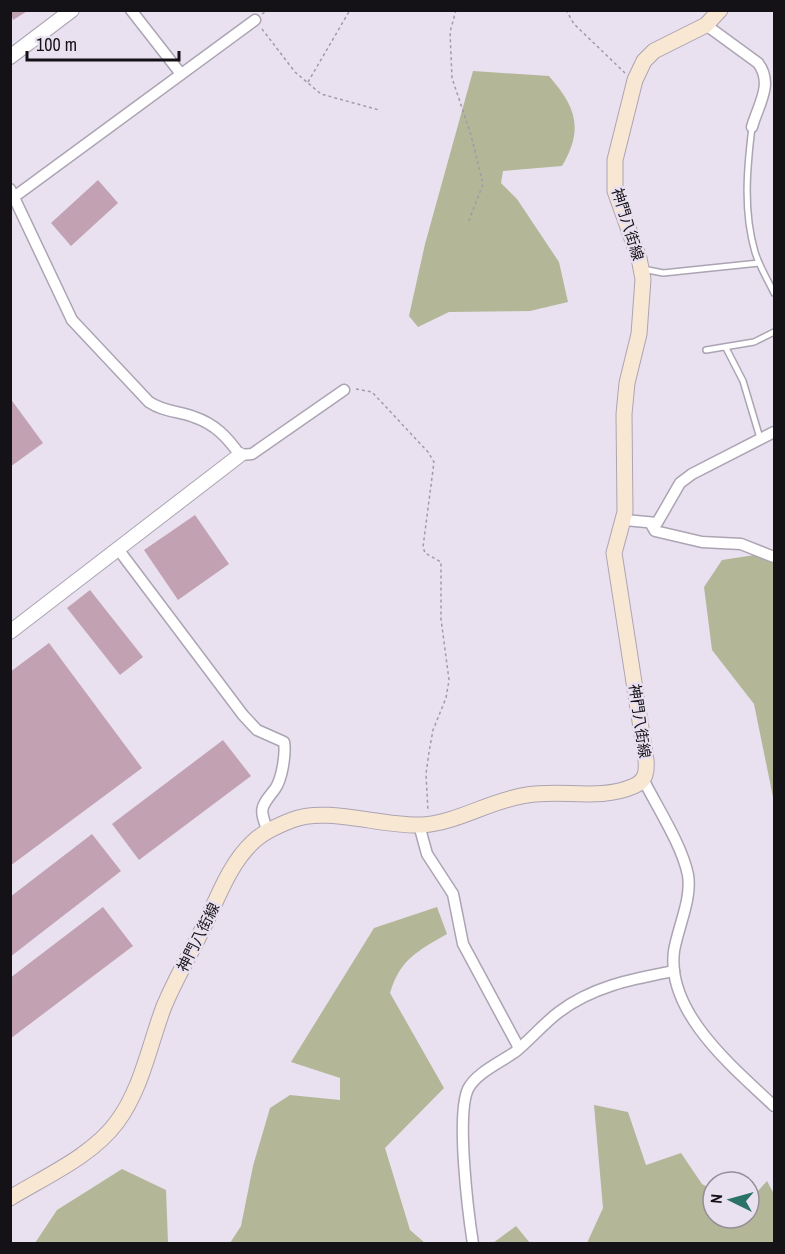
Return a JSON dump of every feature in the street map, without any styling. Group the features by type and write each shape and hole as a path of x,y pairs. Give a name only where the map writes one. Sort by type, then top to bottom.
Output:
{"main road":[{"name":"神門八街線","path":"10,1198 92,1146 117,1123 133,1096 170,993 225,884 242,855 253,842 268,832 310,815 424,825 508,798 547,793 605,793 636,786 643,779 647,771 646,760 614,553 625,520 627,495 624,414 627,383 639,334 643,279 615,190 615,160 635,81 644,61 654,51 706,25 720,10"}],"street":[{"path":"10,57 72,10"},
{"path":"131,10 182,74"},
{"path":"240,455 225,434 212,425 193,417 160,410 149,402 92,343 63,306 13,193 255,20"},
{"path":"706,25 758,63 764,71 764,93 752,127"},
{"path":"10,632 240,455 252,454 345,390"},
{"path":"625,520 657,523 680,483 692,474 774,432"},
{"path":"651,524 655,531 702,542 741,544 774,556"},
{"path":"118,549 243,715 257,730 284,742 286,750 276,788 263,802 261,815 268,832"},
{"path":"643,779 684,861 688,876 674,951 674,971 681,997 705,1036 774,1106"},
{"path":"424,825 428,854 453,894 463,944 519,1048"},
{"path":"473,1244 465,1163 468,1090 473,1082 519,1048 556,1013 578,998 624,981 674,971"}],"lane":[{"path":"752,127 747,178 751,236 759,263 774,293"},
{"path":"641,269 663,273 759,263"},
{"path":"706,350 754,342 774,332"},
{"path":"726,348 743,381 761,440"}],"path":[{"path":"307,84 350,10"},
{"path":"456,10 450,32 452,78 471,135 483,184 468,222"},
{"path":"566,10 574,24 612,63 635,81"},
{"path":"255,20 307,84 321,94 379,111"},
{"path":"345,390 365,389 372,392 429,452 434,462 423,548 425,553 441,562 441,619 448,680 446,698 433,729 426,774 424,825"}],"green space":[{"path":"473,71 549,76 571,108 575,129 569,153 562,166 503,171 501,183 517,199 559,262 568,302 530,311 449,312 418,327 409,316 425,244"},
{"path":"774,552 774,802 754,704 712,650 704,587 722,560"},
{"path":"437,907 447,934 411,957 399,972 390,993 444,1088 385,1148 410,1230 425,1243 230,1243 241,1226 253,1166 270,1108 290,1095 340,1100 340,1078 291,1062 374,928"},
{"path":"594,1105 628,1112 646,1165 681,1153 701,1183 701,1230 761,1230 761,1188 767,1181 774,1194 774,1243 587,1243 603,1208"},
{"path":"122,1169 166,1190 168,1243 35,1243 57,1210"},
{"path":"516,1226 530,1243 493,1243"}],"building":[{"path":"10,10 29,10 13,20"},
{"path":"98,180 118,203 71,246 51,223"},
{"path":"10,398 43,443 10,467"},
{"path":"195,515 229,564 178,600 144,550"},
{"path":"90,590 143,657 120,675 67,608"},
{"path":"49,643 142,768 10,866 10,672"},
{"path":"223,740 251,776 139,860 112,824"},
{"path":"92,834 121,871 10,957 10,897"},
{"path":"103,907 133,946 10,1039 10,978"}]}
